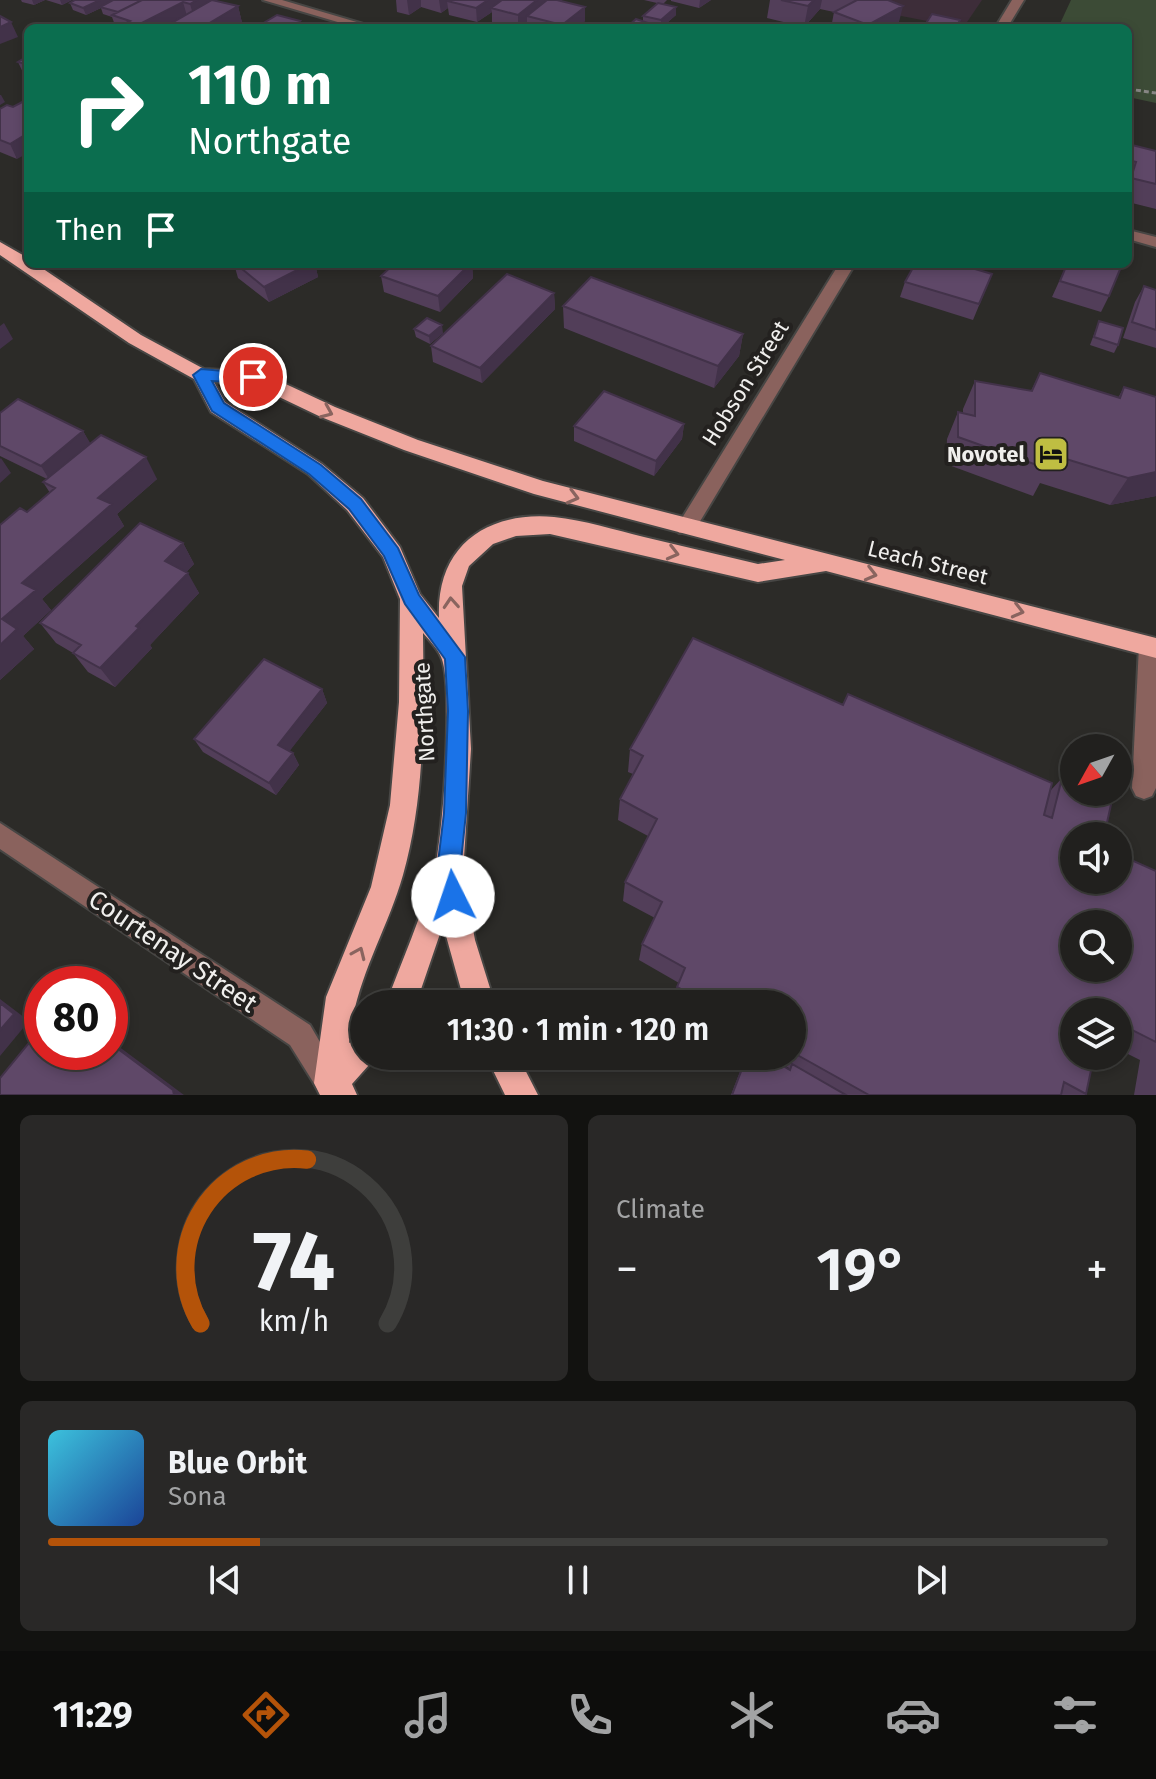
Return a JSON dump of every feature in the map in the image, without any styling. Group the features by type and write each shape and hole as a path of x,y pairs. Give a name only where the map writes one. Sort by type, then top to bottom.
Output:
{"highway":[{"path":"0,247 24,263"},
{"path":"31,268 135,339 201,375 253,377 328,412 411,445 541,488 686,528"},
{"name":"Northgate","path":"201,375 218,407 315,469 355,504 392,553 411,599 455,657 458,711 455,813 448,871 462,946 476,990"},
{"path":"455,657 450,588 452,576 458,565 484,539 521,524 566,527 758,573 828,563"},
{"name":"Leach Street","path":"686,528 1153,647"},
{"path":"336,1089 344,987 376,915 400,828 412,701 411,599"},
{"path":"406,990 448,871"},
{"path":"336,1089 350,1070"},
{"path":"509,1070 522,1095"}],"street":[{"path":"269,0 356,24"},
{"path":"1003,24 1018,0"},
{"path":"1132,235 1156,242"},
{"name":"Hobson Street","path":"686,528 845,268"},
{"path":"1144,788 1153,647"},
{"name":"Courtenay Street","path":"0,835 300,1035 336,1089"}],"path":[{"path":"1132,90 1156,93"}],"shaded area":[{"path":"819,0 982,0 966,24 942,24"}],"green space":[{"path":"1071,0 1156,0 1156,103 1132,98 1132,24 1060,24"}],"building":[{"path":"75,0 100,0 83,8 70,3"},
{"path":"113,0 142,0 118,12 100,7"},
{"path":"142,0 197,0 190,4 183,2 140,24 124,24 130,21 112,15"},
{"path":"212,0 238,6 208,24 170,24"},
{"path":"448,0 488,0 476,8"},
{"path":"502,0 537,0 518,15 491,8"},
{"path":"547,0 585,7 563,24 527,16"},
{"path":"781,0 814,0 808,6"},
{"path":"857,0 888,0 903,6 870,24 834,12"},
{"path":"658,3 676,7 661,20 643,16"},
{"path":"932,14 960,20 958,24 926,24"},
{"path":"277,15 300,21 296,24 262,24"},
{"path":"0,16 11,22 0,27"},
{"path":"636,19 651,24 630,24"},
{"path":"24,101 24,135 10,144 0,140 0,109 7,105 13,107"},
{"path":"1132,145 1156,151 1156,184 1132,178 1136,162 1132,161"},
{"path":"241,268 301,268 264,287"},
{"path":"390,268 466,268 438,296 381,276"},
{"path":"913,268 972,268 992,274 979,304 905,282"},
{"path":"1065,268 1121,268 1109,296 1060,281"},
{"path":"507,274 554,293 480,368 431,346"},
{"path":"591,277 743,334 718,366 563,306"},
{"path":"1144,286 1156,290 1156,330 1132,322"},
{"path":"427,318 442,325 429,336 414,329"},
{"path":"1099,321 1123,328 1118,345 1094,337"},
{"path":"1040,373 1120,398 1124,387 1156,397 1156,472 1128,478 1053,455 1048,469 958,437 958,412 975,416 975,381 1032,391"},
{"path":"604,391 684,424 656,461 574,426"},
{"path":"18,399 83,431 41,466 0,446 0,413"},
{"path":"101,435 146,457 98,498 112,504 22,583 36,590 2,619 17,629 0,645 0,525 20,508 27,512 55,488 43,482"},
{"path":"140,523 183,543 165,561 188,573 100,668 73,653 81,645 40,623"},
{"path":"693,638 843,705 848,694 1052,783 1044,815 1052,818 1060,786 1060,806 1111,806 1107,822 1060,822 1060,894 1132,894 1132,860 1156,871 1156,1042 1132,1030 1132,998 1060,998 1060,1070 1091,1070 1086,1094 1064,1082 1061,1095 869,1095 806,1060 806,990 682,990 677,987 685,968 642,944 662,902 625,882 657,819 620,799 643,756 630,749"},
{"path":"264,659 322,689 278,745 293,753 269,783 194,739"},
{"path":"0,1003 14,1014 0,1030"},
{"path":"24,1049 24,1070 128,1070 128,1056 173,1090 174,1095 0,1095 0,1078"},
{"path":"742,1070 802,1070 846,1095 732,1095"}],"place":[{"name":"Novotel","path":"1051,454"}],"route":[{"path":"253,377 201,375 218,407 315,469 355,504 377,529 392,553 411,599 455,657 458,711 455,813 448,871 453,896"}]}
